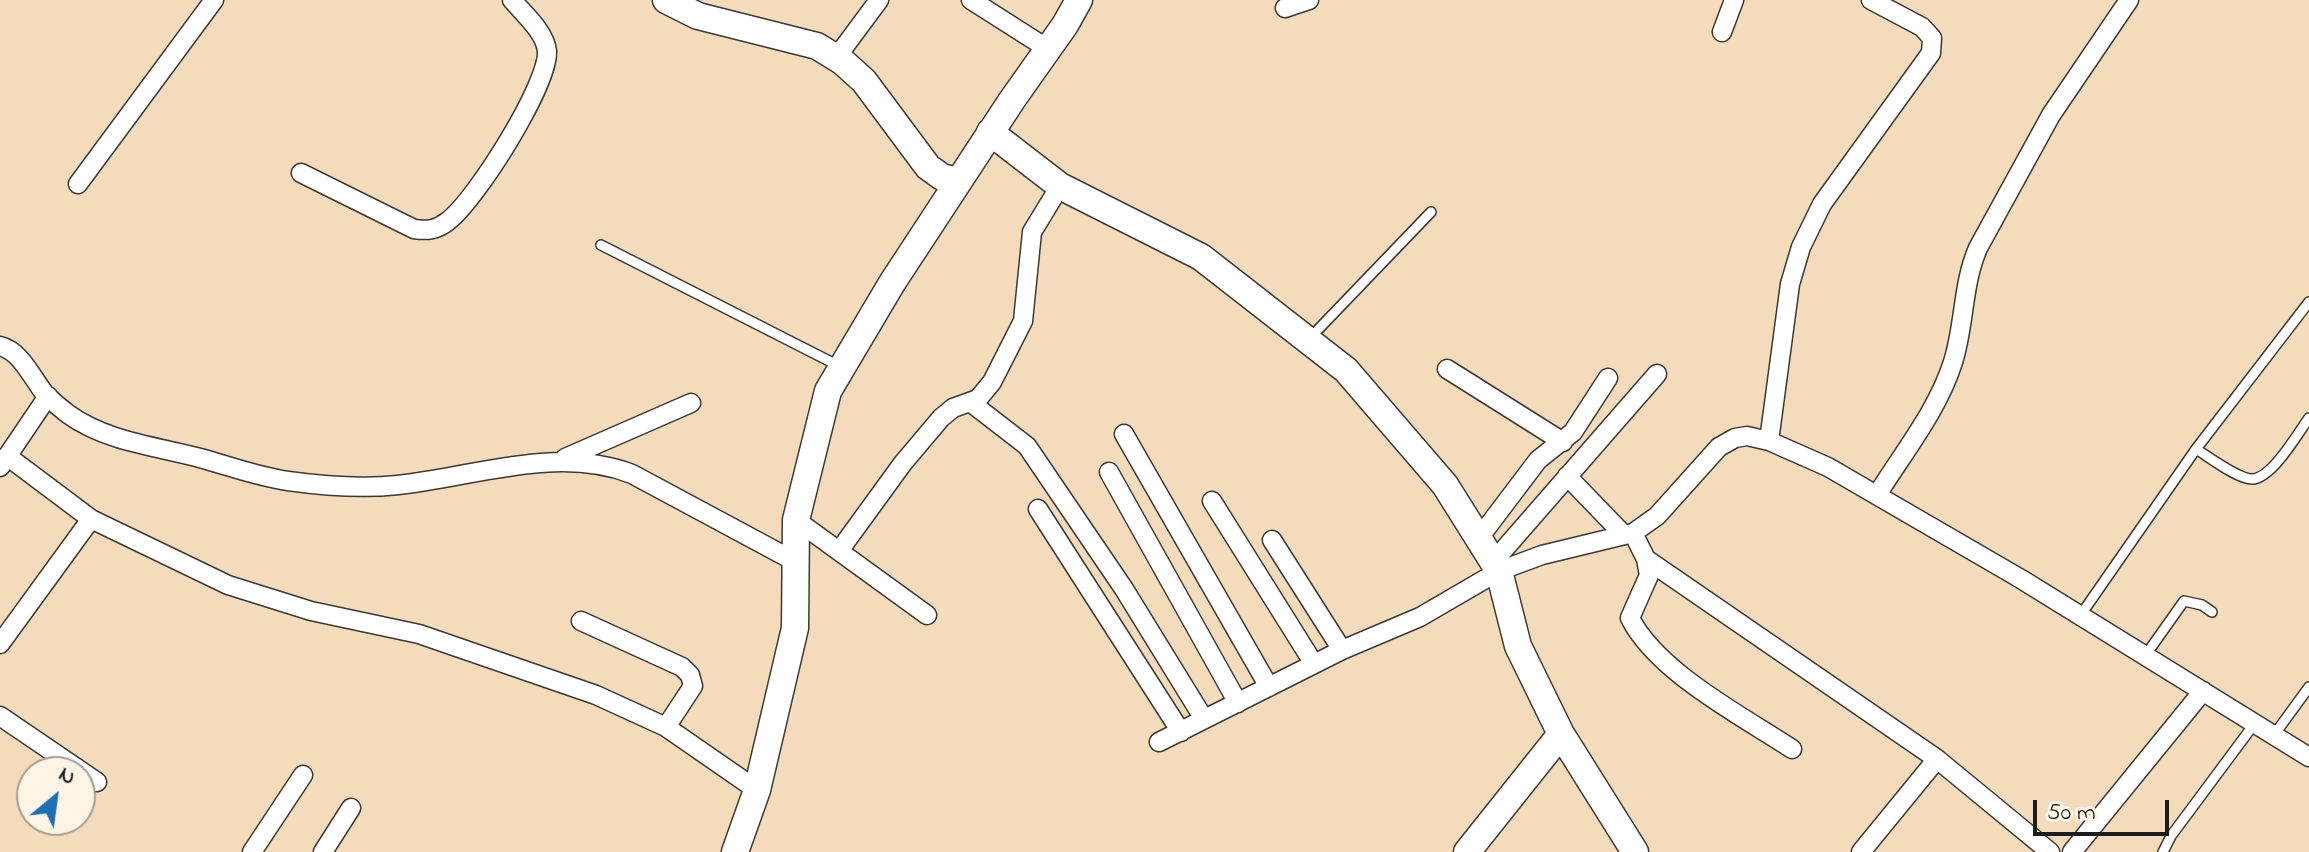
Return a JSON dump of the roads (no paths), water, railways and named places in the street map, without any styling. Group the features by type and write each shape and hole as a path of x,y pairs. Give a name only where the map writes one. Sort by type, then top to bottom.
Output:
{"street":[{"path":"78,184 214,0"},
{"path":"301,173 414,229 430,231 446,224 459,212 500,155 547,62 546,46 538,30 512,0"},
{"path":"666,0 698,16 817,46 864,81 928,167 942,177 958,181"},
{"path":"836,58 879,0"},
{"path":"971,0 1048,49"},
{"path":"735,852 757,790 795,628 796,520 828,391 892,283 1079,0"},
{"path":"1285,8 1309,0"},
{"path":"1722,32 1734,0"},
{"path":"1769,441 1790,284 1801,247 1822,204 1931,53 1932,38 1922,27 1871,0"},
{"path":"1877,495 1946,382 1954,357 1967,279 1978,248 2051,115 2129,0"},
{"path":"990,132 1060,186 1201,257 1346,370 1445,485 1496,566 1518,646 1561,734 1635,852"},
{"path":"839,551 903,463 941,418 953,408 978,399 986,391 1016,339 1027,303 1032,232 1060,186"},
{"path":"0,346 18,357 48,396 89,427 139,445 195,456 285,481 345,487 396,486 555,462 611,466 632,474 796,562"},
{"path":"1447,369 1563,442"},
{"path":"1159,742 1342,650 1420,617 1496,566 1567,476 1657,374"},
{"path":"1479,538 1538,460 1573,432 1608,378"},
{"path":"48,396 4,461 91,519 228,585 311,611 419,634 596,695 666,727 757,790"},
{"path":"970,402 1027,446 1124,589 1204,719"},
{"path":"555,462 691,403"},
{"path":"1124,434 1269,687"},
{"path":"1496,566 1628,534 1657,516 1719,447 1735,438 1747,436 1769,441 1828,467 1877,495 2309,757"},
{"path":"1109,472 1238,703"},
{"path":"1567,476 1628,534 1646,559 1937,759 2050,852"},
{"path":"1212,501 1314,664"},
{"path":"1038,509 1181,732"},
{"path":"0,644 91,519"},
{"path":"796,520 927,615"},
{"path":"1272,540 1342,650"},
{"path":"1646,559 1649,575 1630,618 1635,629 1669,667 1792,749"},
{"path":"581,621 682,667 690,675 693,686 666,727"},
{"path":"2072,852 2203,691"},
{"path":"0,716 97,782"},
{"path":"1473,849 1561,734"},
{"path":"1861,852 1937,759"},
{"path":"252,852 303,775"},
{"path":"323,852 351,808"}],"lane":[{"path":"1308,340 1431,212"},
{"path":"601,245 842,368"},
{"path":"2080,616 2196,449 2309,302"},
{"path":"2196,449 2242,476 2254,479 2265,474 2276,463 2309,418"},
{"path":"2145,656 2184,601 2202,605 2212,612"},
{"path":"2274,735 2309,687"},
{"path":"2163,852 2171,836 2255,723"}]}
